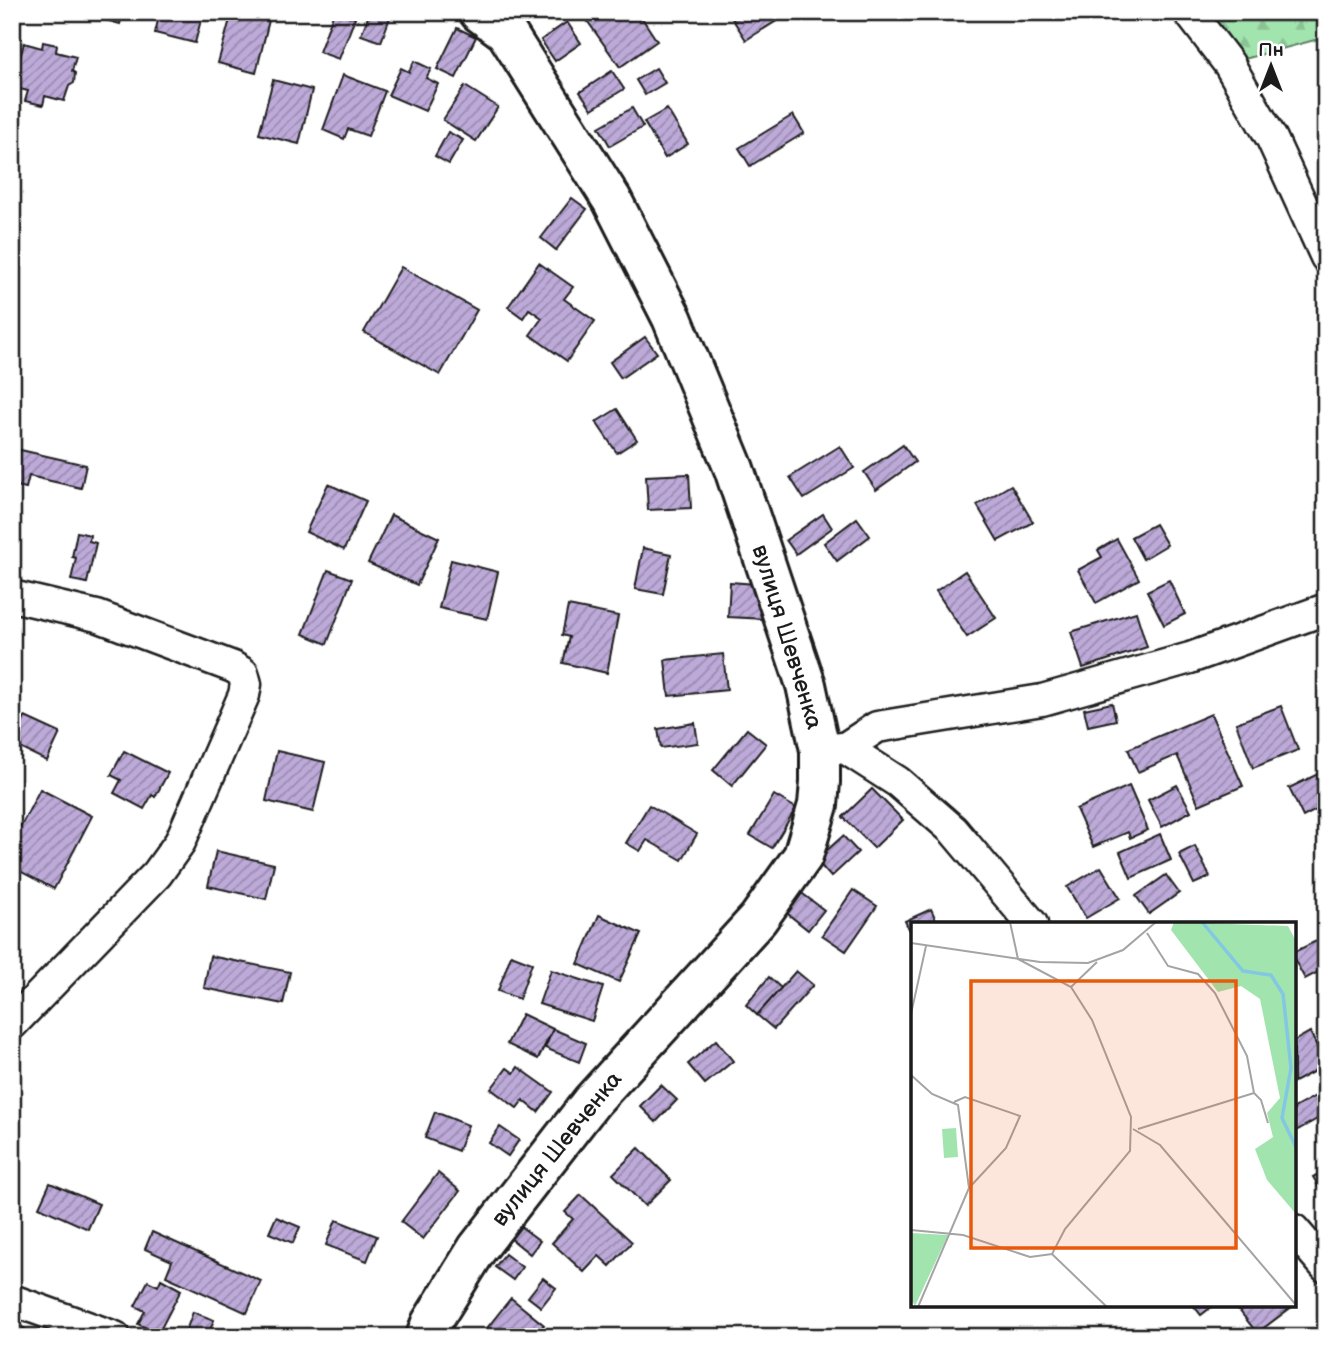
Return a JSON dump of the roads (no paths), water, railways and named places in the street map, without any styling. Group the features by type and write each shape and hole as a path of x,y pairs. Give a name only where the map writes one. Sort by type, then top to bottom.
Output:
{"street":[{"path":"1189,12 1229,64 1272,139 1326,257"},
{"name":"вулиця Шевченка","path":"426,1337 477,1249 592,1101 758,919 803,856 832,749 806,685 734,469 672,318 612,200 504,19"},
{"path":"12,596 109,620 233,667 243,673 246,684 239,707 180,842 157,874 12,1024"},
{"path":"832,749 877,727 1042,700 1190,658 1326,610"},
{"path":"832,749 898,782 953,830 1030,922"},
{"path":"1296,1232 1326,1267"},
{"path":"12,1300 115,1337"}]}
